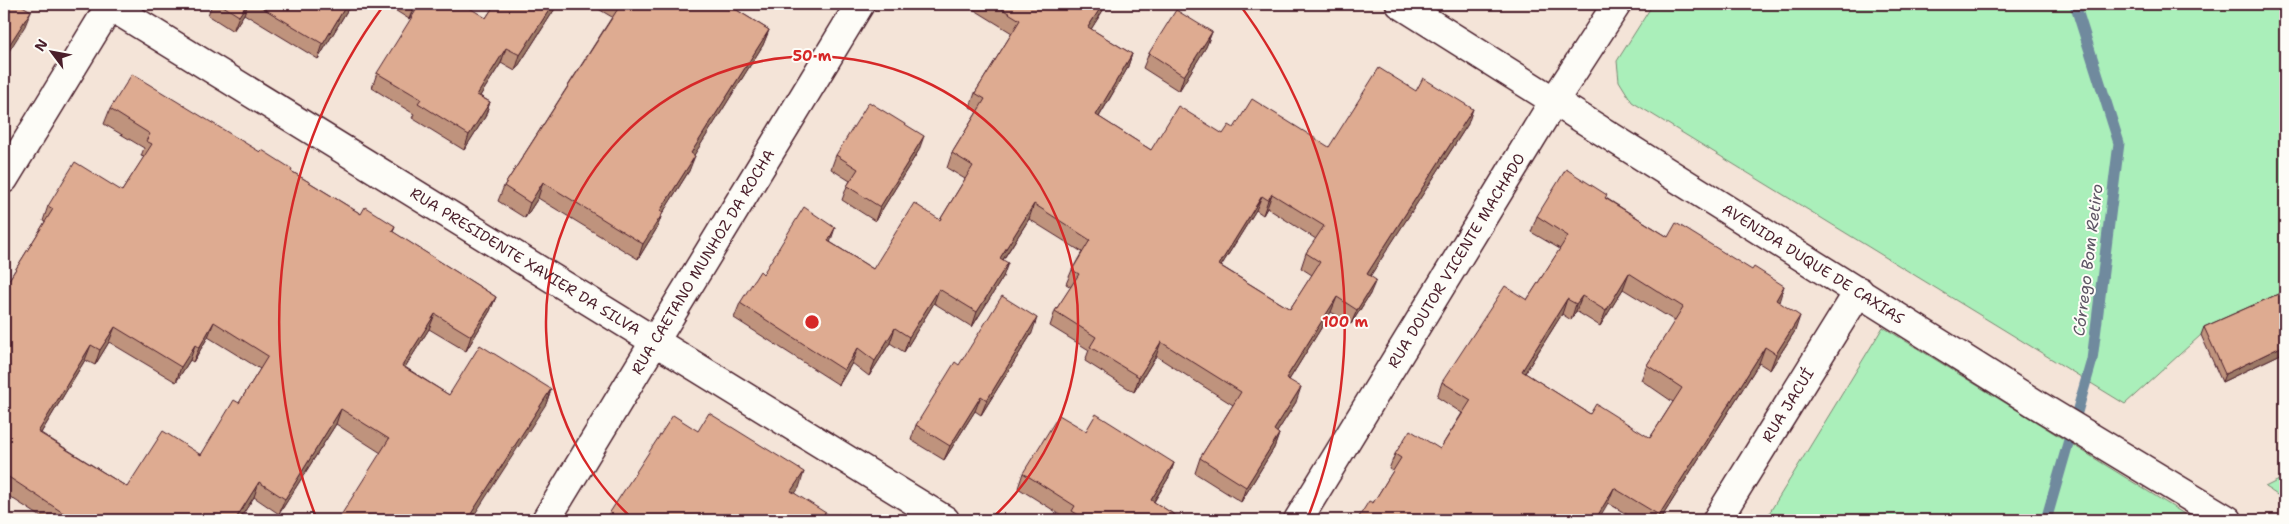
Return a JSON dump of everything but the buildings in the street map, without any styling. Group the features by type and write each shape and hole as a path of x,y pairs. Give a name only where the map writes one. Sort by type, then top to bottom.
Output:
{"street":[{"name":"RUA PRESIDENTE XAVIER DA SILVA","path":"109,4 655,343 945,520"},
{"path":"4,179 109,4"},
{"name":"RUA CAETANO MUNHOZ DA ROCHA","path":"546,520 860,4"},
{"name":"AVENIDA DUQUE DE CAXIAS","path":"1400,4 2036,404 2228,520"},
{"name":"RUA DOUTOR VICENTE MACHADO","path":"1298,520 1554,101 1617,4"},
{"name":"RUA JACUÍ","path":"1717,520 1859,291"}],"green space":[{"path":"1653,4 2285,4 2285,299 2201,335 2125,404 1632,102 1619,81 1617,61"},
{"path":"1883,327 2194,520 1765,520"},
{"path":"2285,477 2285,500 2265,487"}],"waterway":[{"name":"Córrego Bom Retiro","path":"2046,520 2092,360 2119,143 2075,4"}]}
